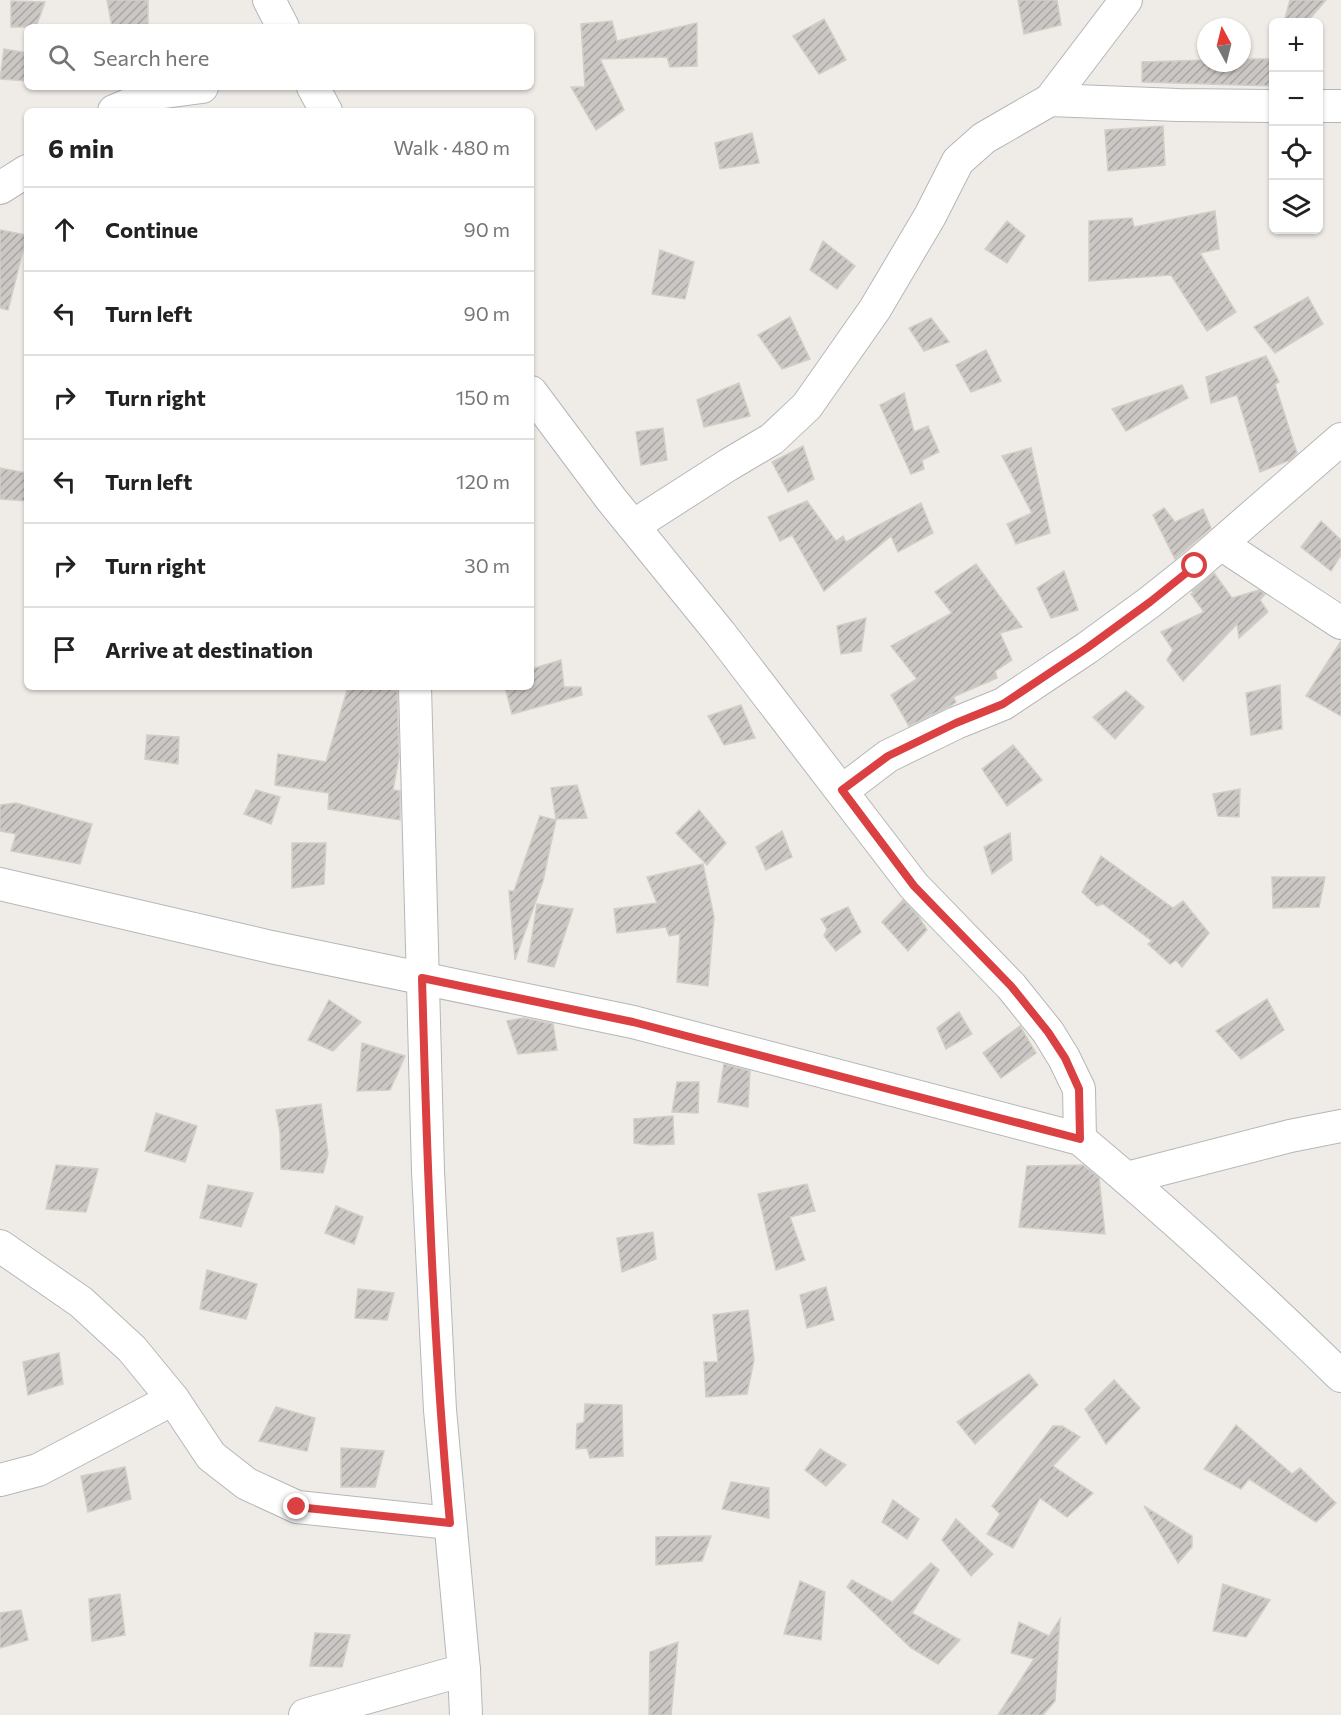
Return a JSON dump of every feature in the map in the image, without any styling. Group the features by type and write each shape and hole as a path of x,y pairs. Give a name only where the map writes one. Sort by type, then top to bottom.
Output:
{"street":[{"path":"269,0 281,24"},
{"path":"633,525 772,439 807,406 874,309 930,216 958,161 984,138 1050,100 1126,0"},
{"path":"121,108 157,93 180,90"},
{"path":"316,90 324,108"},
{"path":"1050,100 1269,106"},
{"path":"1323,106 1341,106"},
{"path":"0,188 24,173"},
{"path":"534,396 842,790 914,886 1011,986 1048,1032 1065,1058 1079,1089 1080,1139"},
{"path":"842,790 888,756 956,723 1003,704 1087,648 1150,602 1221,544 1341,439"},
{"path":"1221,544 1341,623"},
{"path":"415,690 428,1172 435,1326 466,1715"},
{"path":"1,889 633,1022 1080,1139 1128,1178 1274,1311 1341,1376"},
{"path":"1128,1178 1290,1136 1341,1126"},
{"path":"0,1246 81,1302 132,1349 173,1399 211,1456 248,1484 297,1507 450,1523"},
{"path":"0,1480 38,1470 137,1420 173,1399"},
{"path":"305,1715 464,1670"}],"building":[{"path":"107,0 148,0 148,24 111,24"},
{"path":"1018,0 1057,0 1061,25 1024,34"},
{"path":"1290,0 1326,0 1310,18 1285,18"},
{"path":"11,1 45,2 37,24 11,27"},
{"path":"824,19 846,60 819,74 793,36"},
{"path":"612,21 617,41 697,23 697,66 670,67 667,57 600,59 624,110 596,130 571,87 585,87 581,24"},
{"path":"4,49 24,52 24,81 0,79"},
{"path":"1251,59 1269,59 1269,86 1142,82 1142,62 1197,60 1197,72 1251,72"},
{"path":"1163,126 1165,165 1108,171 1105,130"},
{"path":"752,133 759,163 720,169 715,143"},
{"path":"1215,211 1219,249 1200,253 1236,312 1207,331 1171,275 1089,281 1089,221 1132,218 1134,227"},
{"path":"1007,221 1025,236 1007,263 985,249"},
{"path":"0,230 24,234 24,247 8,310 0,308"},
{"path":"823,241 855,266 837,289 810,270"},
{"path":"660,250 694,262 685,299 652,294"},
{"path":"1308,297 1323,324 1275,353 1254,327"},
{"path":"790,317 810,359 782,369 758,335"},
{"path":"931,318 949,342 924,351 909,328"},
{"path":"986,350 1001,381 971,392 956,365"},
{"path":"1266,356 1279,382 1275,384 1297,453 1290,460 1260,472 1237,395 1211,403 1206,377"},
{"path":"739,383 750,416 704,427 697,400"},
{"path":"1182,385 1188,398 1126,431 1112,409"},
{"path":"904,393 914,432 928,426 939,452 922,460 924,469 911,474 880,405"},
{"path":"663,428 667,460 641,465 636,432"},
{"path":"803,446 814,479 788,492 772,462"},
{"path":"1031,448 1050,533 1016,544 1007,524 1032,513 1002,456"},
{"path":"0,468 24,472 24,501 0,499"},
{"path":"807,501 836,541 843,536 846,542 921,503 933,533 898,552 891,536 824,591 792,535 780,541 768,517"},
{"path":"1164,508 1175,522 1203,509 1211,528 1175,559 1153,515"},
{"path":"1321,521 1341,540 1341,555 1331,571 1301,547"},
{"path":"976,564 1022,627 1000,633 1012,660 995,671 997,678 953,697 956,702 950,706 909,726 891,695 917,679 891,646 952,613 935,592"},
{"path":"1064,571 1078,610 1051,618 1037,588"},
{"path":"1214,573 1232,598 1259,590 1265,594 1260,600 1268,612 1239,638 1237,624 1183,681 1167,660 1173,650 1161,632 1204,612 1191,594"},
{"path":"866,618 861,651 841,654 837,626"},
{"path":"1341,641 1341,716 1306,696"},
{"path":"561,660 564,687 581,687 582,695 512,714 506,690 534,690 534,668"},
{"path":"1280,685 1282,729 1251,735 1246,693"},
{"path":"347,690 397,690 399,757 393,790 400,791 400,820 328,809 329,793 275,785 278,754 326,762"},
{"path":"1126,691 1144,707 1115,739 1093,717"},
{"path":"741,705 755,738 724,745 708,716"},
{"path":"147,735 179,737 178,764 145,759"},
{"path":"1013,745 1042,780 1007,806 982,769"},
{"path":"577,785 587,818 556,819 551,788"},
{"path":"1240,789 1239,817 1218,816 1213,794"},
{"path":"256,790 280,797 271,824 244,814"},
{"path":"16,803 92,824 80,864 11,851 16,834 0,831 0,805"},
{"path":"699,810 726,843 707,865 676,833"},
{"path":"540,816 556,820 543,881 515,960 509,891 514,891"},
{"path":"782,831 792,857 766,870 756,847"},
{"path":"1010,833 1012,860 992,874 984,847"},
{"path":"292,843 326,843 324,884 292,888"},
{"path":"1101,856 1173,908 1183,901 1209,933 1182,967 1176,960 1170,964 1148,944 1152,941 1103,904 1097,906 1082,892"},
{"path":"703,864 714,917 708,986 677,982 680,934 669,936 666,927 617,933 614,909 657,903 647,877"},
{"path":"1272,877 1325,877 1319,907 1273,908"},
{"path":"903,900 919,917 927,930 908,951 882,922"},
{"path":"537,904 573,909 554,967 528,962"},
{"path":"848,907 861,932 836,951 824,936 827,929 821,919"},
{"path":"1267,999 1284,1030 1241,1059 1216,1031"},
{"path":"329,1000 361,1022 333,1051 308,1040"},
{"path":"959,1012 972,1034 946,1049 937,1028"},
{"path":"524,1018 553,1024 557,1050 518,1054 507,1021"},
{"path":"1020,1026 1036,1053 1001,1078 983,1053"},
{"path":"362,1043 405,1056 390,1090 357,1091"},
{"path":"724,1064 750,1071 748,1107 718,1102"},
{"path":"677,1082 699,1082 698,1113 672,1112"},
{"path":"321,1104 328,1154 323,1173 281,1169 280,1132 276,1110"},
{"path":"156,1113 197,1126 185,1162 145,1151"},
{"path":"673,1116 674,1144 634,1143 634,1119"},
{"path":"56,1165 98,1169 86,1212 46,1209"},
{"path":"1083,1165 1099,1178 1105,1234 1019,1227 1027,1166"},
{"path":"807,1184 815,1211 790,1217 805,1260 776,1270 758,1194"},
{"path":"208,1185 253,1193 241,1227 200,1218"},
{"path":"336,1206 363,1217 354,1244 325,1233"},
{"path":"653,1232 656,1259 622,1272 617,1238"},
{"path":"207,1270 257,1284 246,1319 200,1309"},
{"path":"826,1287 834,1320 807,1328 800,1295"},
{"path":"358,1289 394,1293 387,1320 355,1318"},
{"path":"748,1310 754,1360 747,1394 706,1397 704,1362 718,1362 713,1315"},
{"path":"59,1353 63,1384 28,1395 23,1362"},
{"path":"1029,1374 1038,1385 975,1444 957,1422"},
{"path":"1114,1380 1140,1408 1106,1444 1085,1409"},
{"path":"585,1404 622,1405 623,1456 590,1458 587,1448 576,1449 577,1424 584,1422"},
{"path":"276,1407 315,1418 307,1451 259,1441"},
{"path":"1236,1425 1292,1474 1300,1468 1336,1503 1316,1522 1249,1479 1241,1489 1204,1469"},
{"path":"1053,1426 1062,1426 1080,1437 1053,1466 1093,1493 1067,1517 1040,1498 1013,1548 987,1534 1000,1514 992,1506"},
{"path":"341,1448 384,1451 375,1487 341,1487"},
{"path":"820,1449 846,1465 826,1486 805,1470"},
{"path":"125,1467 131,1499 88,1512 81,1476"},
{"path":"731,1482 769,1488 769,1518 722,1509"},
{"path":"893,1500 919,1519 907,1539 882,1522"},
{"path":"1144,1506 1192,1536 1192,1547 1178,1563"},
{"path":"956,1519 993,1554 971,1576 942,1540"},
{"path":"711,1536 702,1561 656,1565 656,1537"},
{"path":"931,1563 939,1570 912,1613 960,1640 938,1664 911,1648 847,1587 852,1580 892,1602"},
{"path":"800,1581 825,1592 821,1640 784,1634"},
{"path":"1223,1584 1270,1600 1246,1637 1213,1631"},
{"path":"120,1594 125,1635 92,1641 89,1599"},
{"path":"21,1610 28,1640 0,1648 0,1613"},
{"path":"1060,1619 1055,1701 1043,1715 998,1715 1034,1659 1011,1653 1019,1622 1049,1636"},
{"path":"315,1633 350,1635 342,1667 310,1666"},
{"path":"678,1642 671,1715 649,1715 650,1652"}],"route":[{"path":"297,1507 450,1523 440,1410 428,1172 422,978 633,1022 1080,1139 1079,1089 1065,1058 1048,1032 1011,986 914,886 842,790 888,756 956,723 1003,704 1087,648 1195,566"}]}
